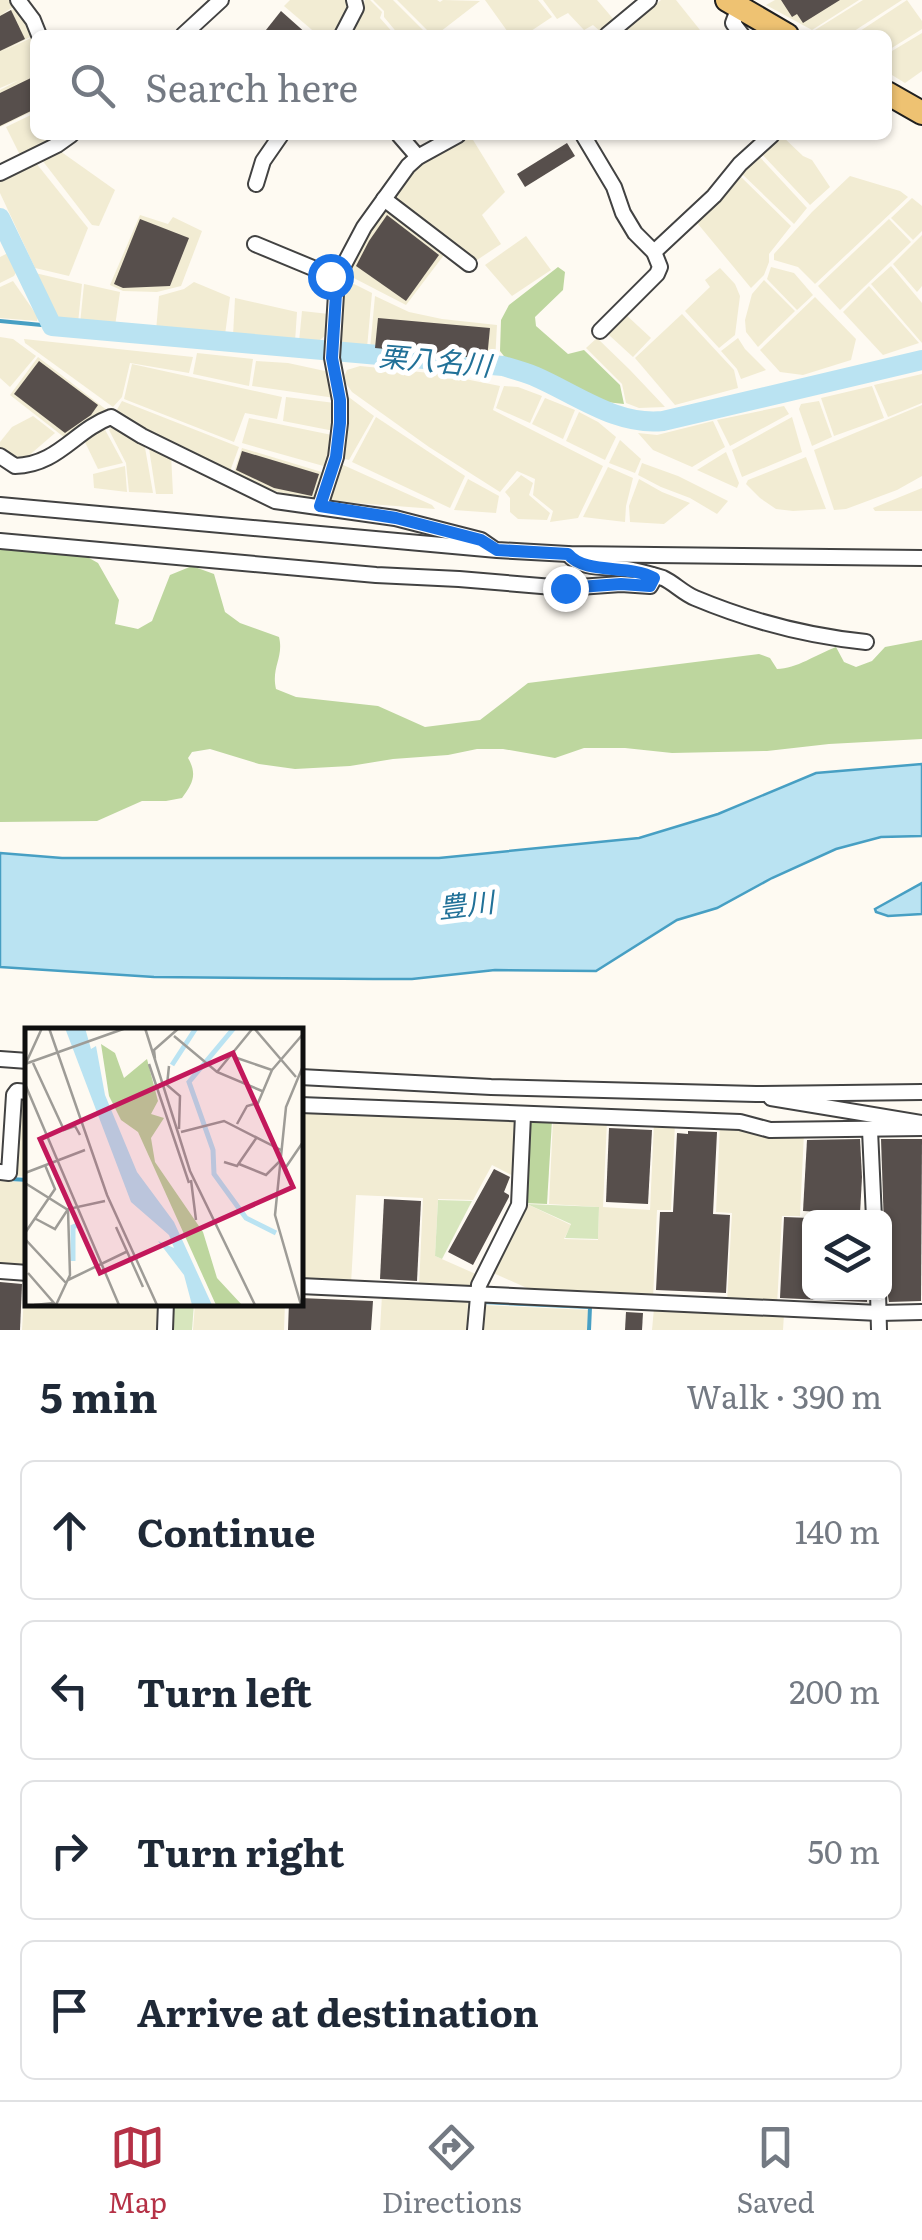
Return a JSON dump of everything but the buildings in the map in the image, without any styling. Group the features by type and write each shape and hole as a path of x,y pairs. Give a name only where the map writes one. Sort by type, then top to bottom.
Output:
{"main road":[{"path":"744,12 778,30"},
{"path":"892,96 922,113"}],"street":[{"path":"189,30 222,0"},
{"path":"345,30 356,8 354,0"},
{"path":"612,30 649,0"},
{"path":"22,2 36,30"},
{"path":"0,173 60,140"},
{"path":"256,184 263,161 277,140"},
{"path":"403,140 418,157"},
{"path":"320,506 336,457 340,423 332,358 337,278 364,227 408,166 449,140"},
{"path":"586,140 614,187 623,212 654,252 660,267 600,331"},
{"path":"654,252 714,196 766,140"},
{"path":"384,200 469,264"},
{"path":"255,244 337,278"},
{"path":"0,456 15,466 42,461 100,421 111,418 275,501 396,518 481,540 497,550"},
{"path":"0,505 497,550 922,558"},
{"path":"0,541 565,588 650,586 652,576"},
{"path":"568,554 580,564 663,578 696,598 756,620 826,638 866,642"},
{"path":"0,1059 25,1060"},
{"path":"302,1077 756,1094 922,1092"},
{"path":"0,1172 9,1173 14,1093"},
{"path":"756,1094 922,1126"},
{"path":"302,1105 740,1122 770,1130 922,1126"},
{"path":"476,1330 479,1285 520,1206 523,1115"},
{"path":"870,1130 874,1210"},
{"path":"0,1272 25,1273"},
{"path":"302,1286 922,1312"},
{"path":"878,1300 880,1330"},
{"path":"165,1330 166,1305"}],"shaded area":[{"path":"0,0 9,0 15,6 2,14 16,8 26,19 30,37 3,51 30,38 30,112 0,127 0,90 19,80 0,88"},
{"path":"290,0 351,3 340,30 312,30 284,6"},
{"path":"365,0 370,0 382,12 380,18 391,30 350,30"},
{"path":"373,0 393,0 423,30 395,30"},
{"path":"397,0 480,1 442,30 427,30"},
{"path":"485,0 538,0 552,17 532,30 506,30"},
{"path":"543,0 597,0 615,21 604,30 593,25 584,30 568,13 557,19"},
{"path":"661,0 676,0 700,30 626,30"},
{"path":"775,0 859,0 812,30 766,5"},
{"path":"863,0 902,0 856,30 815,30"},
{"path":"907,0 922,21 922,29 892,48 892,30 862,30"},
{"path":"922,33 922,71 905,83 892,75 892,51"},
{"path":"30,115 30,140 54,140 20,155 6,127"},
{"path":"461,140 473,140 505,192 482,215 501,244 477,260 394,200 423,160"},
{"path":"774,140 786,140 812,160 830,187 810,205 759,151"},
{"path":"60,151 115,190 99,226 92,225 42,160"},
{"path":"757,154 807,208 794,224 740,172"},
{"path":"36,163 88,228 69,276 35,268 0,193 0,180"},
{"path":"738,174 791,226 769,254 764,275 751,288 698,224"},
{"path":"850,176 908,197 815,284 798,267 774,260 774,254"},
{"path":"912,198 922,206 922,231 913,240 891,218"},
{"path":"388,209 447,251 406,305 346,274 351,258 382,211"},
{"path":"140,215 168,224 173,217 202,231 181,286 157,292 123,291 110,285"},
{"path":"889,219 911,242 840,310 818,286"},
{"path":"922,235 922,286 917,292 893,264"},
{"path":"526,236 551,270 512,296 485,265"},
{"path":"12,251 18,269 14,276 0,283 0,257"},
{"path":"891,266 922,303 922,343 871,284"},
{"path":"771,267 794,273 813,295 797,310 767,279"},
{"path":"720,268 740,296 735,335 719,348 685,311 710,287 705,280"},
{"path":"35,273 82,284 78,323 54,319"},
{"path":"344,279 372,293 367,348 342,346 338,342"},
{"path":"764,280 795,311 758,347 746,332 745,320 752,294"},
{"path":"13,281 37,321 0,318 0,287"},
{"path":"194,282 230,297 225,335 156,331 159,296"},
{"path":"84,284 120,292 115,326 80,324"},
{"path":"869,286 919,343 883,355 843,312"},
{"path":"375,296 409,312 497,325 495,362 370,349"},
{"path":"815,297 856,339 851,360 803,375 780,372 760,350"},
{"path":"235,298 297,312 295,342 233,336"},
{"path":"302,311 329,314 327,334 320,340 299,342"},
{"path":"624,313 651,338 633,357 607,330"},
{"path":"682,314 734,370 738,388 675,405 635,358"},
{"path":"0,337 13,339 36,356 10,387 0,378"},
{"path":"597,338 665,407 639,408 626,403 622,384 586,348"},
{"path":"738,338 766,370 741,379 721,351"},
{"path":"24,339 193,357 189,373 130,363 122,397 113,407"},
{"path":"197,353 253,359 249,386 193,374"},
{"path":"38,357 108,411 69,441 10,395"},
{"path":"256,361 325,371 335,398 252,386"},
{"path":"132,364 282,397 277,419 245,413 234,442 124,399"},
{"path":"360,366 440,374 500,386 493,410 603,466 578,518 550,522 553,511 533,495 535,479 517,471 500,492 429,447 352,392 343,379 347,370"},
{"path":"922,374 922,403 888,417 874,385"},
{"path":"504,386 542,396 530,423 496,408"},
{"path":"872,386 884,418 834,436 821,398"},
{"path":"346,395 374,416 349,460 341,458"},
{"path":"286,397 335,403 334,431 283,421"},
{"path":"545,398 575,410 563,439 532,424"},
{"path":"122,401 239,447 229,474 115,413"},
{"path":"819,401 832,437 812,446 799,409 801,404"},
{"path":"922,405 922,476 897,490 834,510 814,450"},
{"path":"784,406 789,414 730,446 717,420"},
{"path":"579,412 616,437 605,460 566,441"},
{"path":"33,416 55,433 26,458 15,459 0,449 0,442 12,427"},
{"path":"376,417 465,476 450,508 352,462"},
{"path":"792,417 802,452 742,477 732,450"},
{"path":"249,418 332,435 327,467 242,443"},
{"path":"713,421 725,447 692,467 653,450 638,433 657,435"},
{"path":"102,424 123,463 98,469 83,438"},
{"path":"114,424 144,442 153,493 129,492 126,463 109,430"},
{"path":"620,440 641,459 635,473 609,463"},
{"path":"148,442 171,454 173,494 156,494"},
{"path":"242,448 325,473 315,503 232,478"},
{"path":"726,452 739,483 737,488 697,470"},
{"path":"806,457 826,509 776,509 746,484 748,480"},
{"path":"642,463 728,501 717,514 638,475"},
{"path":"341,464 435,509 330,501 326,496"},
{"path":"125,466 127,492 94,488 93,474"},
{"path":"608,467 633,478 625,522 583,517"},
{"path":"521,475 533,483 529,495 550,513 547,520 518,519 510,512 510,498 505,492"},
{"path":"468,479 499,496 496,513 454,510"},
{"path":"639,479 690,503 664,524 630,522 629,506"},
{"path":"922,488 922,511 873,508"},
{"path":"25,1096 25,1177 13,1176 17,1100"},
{"path":"302,1108 520,1119 517,1178 492,1165 473,1200 438,1199 435,1256 478,1275 470,1290 419,1288 423,1198 356,1195 351,1284 302,1282"},
{"path":"553,1120 607,1121 603,1207 650,1210 654,1123 675,1123 671,1210 657,1210 653,1299 536,1292 491,1272 527,1204 571,1225 564,1239 598,1240 599,1207 549,1204"},
{"path":"720,1125 804,1133 800,1216 782,1216 777,1305 727,1302 732,1213 716,1212"},
{"path":"0,1181 25,1182 25,1269 0,1267"},
{"path":"25,1277 25,1305 161,1305 159,1330 22,1330"},
{"path":"382,1295 468,1299 467,1330 380,1330"},
{"path":"195,1305 285,1305 284,1330 193,1330"},
{"path":"482,1305 588,1310 587,1330 481,1330"},
{"path":"654,1308 784,1314 783,1330 652,1330"}],"green space":[{"path":"558,267 565,272 563,290 535,317 536,326 568,354 584,350 620,385 624,404 606,402 529,365 507,360 500,351 501,320 509,305"},
{"path":"0,548 82,554 98,563 119,600 115,624 138,629 152,621 170,575 192,566 214,574 225,612 240,623 279,637 276,689 296,697 378,706 425,727 480,720 528,683 759,654 770,658 777,669 799,664 836,647 844,662 856,667 872,661 885,647 922,640 922,739 767,751 672,753 584,748 555,758 477,749 350,766 295,769 259,764 210,749 192,752 188,758 192,779 182,798 142,801 97,821 0,822"},
{"path":"528,1119 552,1120 547,1204 524,1203"},
{"path":"438,1200 472,1201 442,1259 435,1256"},
{"path":"527,1204 599,1207 598,1239 565,1238 571,1224"},
{"path":"171,1305 194,1305 192,1330 170,1330"}],"water":[{"name":"豊川","path":"922,764 922,836 881,837 836,849 717,908 677,920 596,971 495,970 373,979 154,977 0,967 0,853 62,858 439,858 639,838 718,814 816,773"},
{"path":"922,883 922,914 888,916 876,912 875,909"}],"waterway":[{"name":"栗八名川","path":"0,218 52,326 503,366 629,419 663,421 922,360"},
{"path":"0,321 52,326"},
{"path":"10,1179 25,1180"},
{"path":"483,1302 590,1307 589,1330"}],"route":[{"path":"330,276 337,278 332,358 340,423 336,457 320,506 396,518 481,540 497,550 568,554 580,564 632,570 654,578 650,586 565,588"}]}
